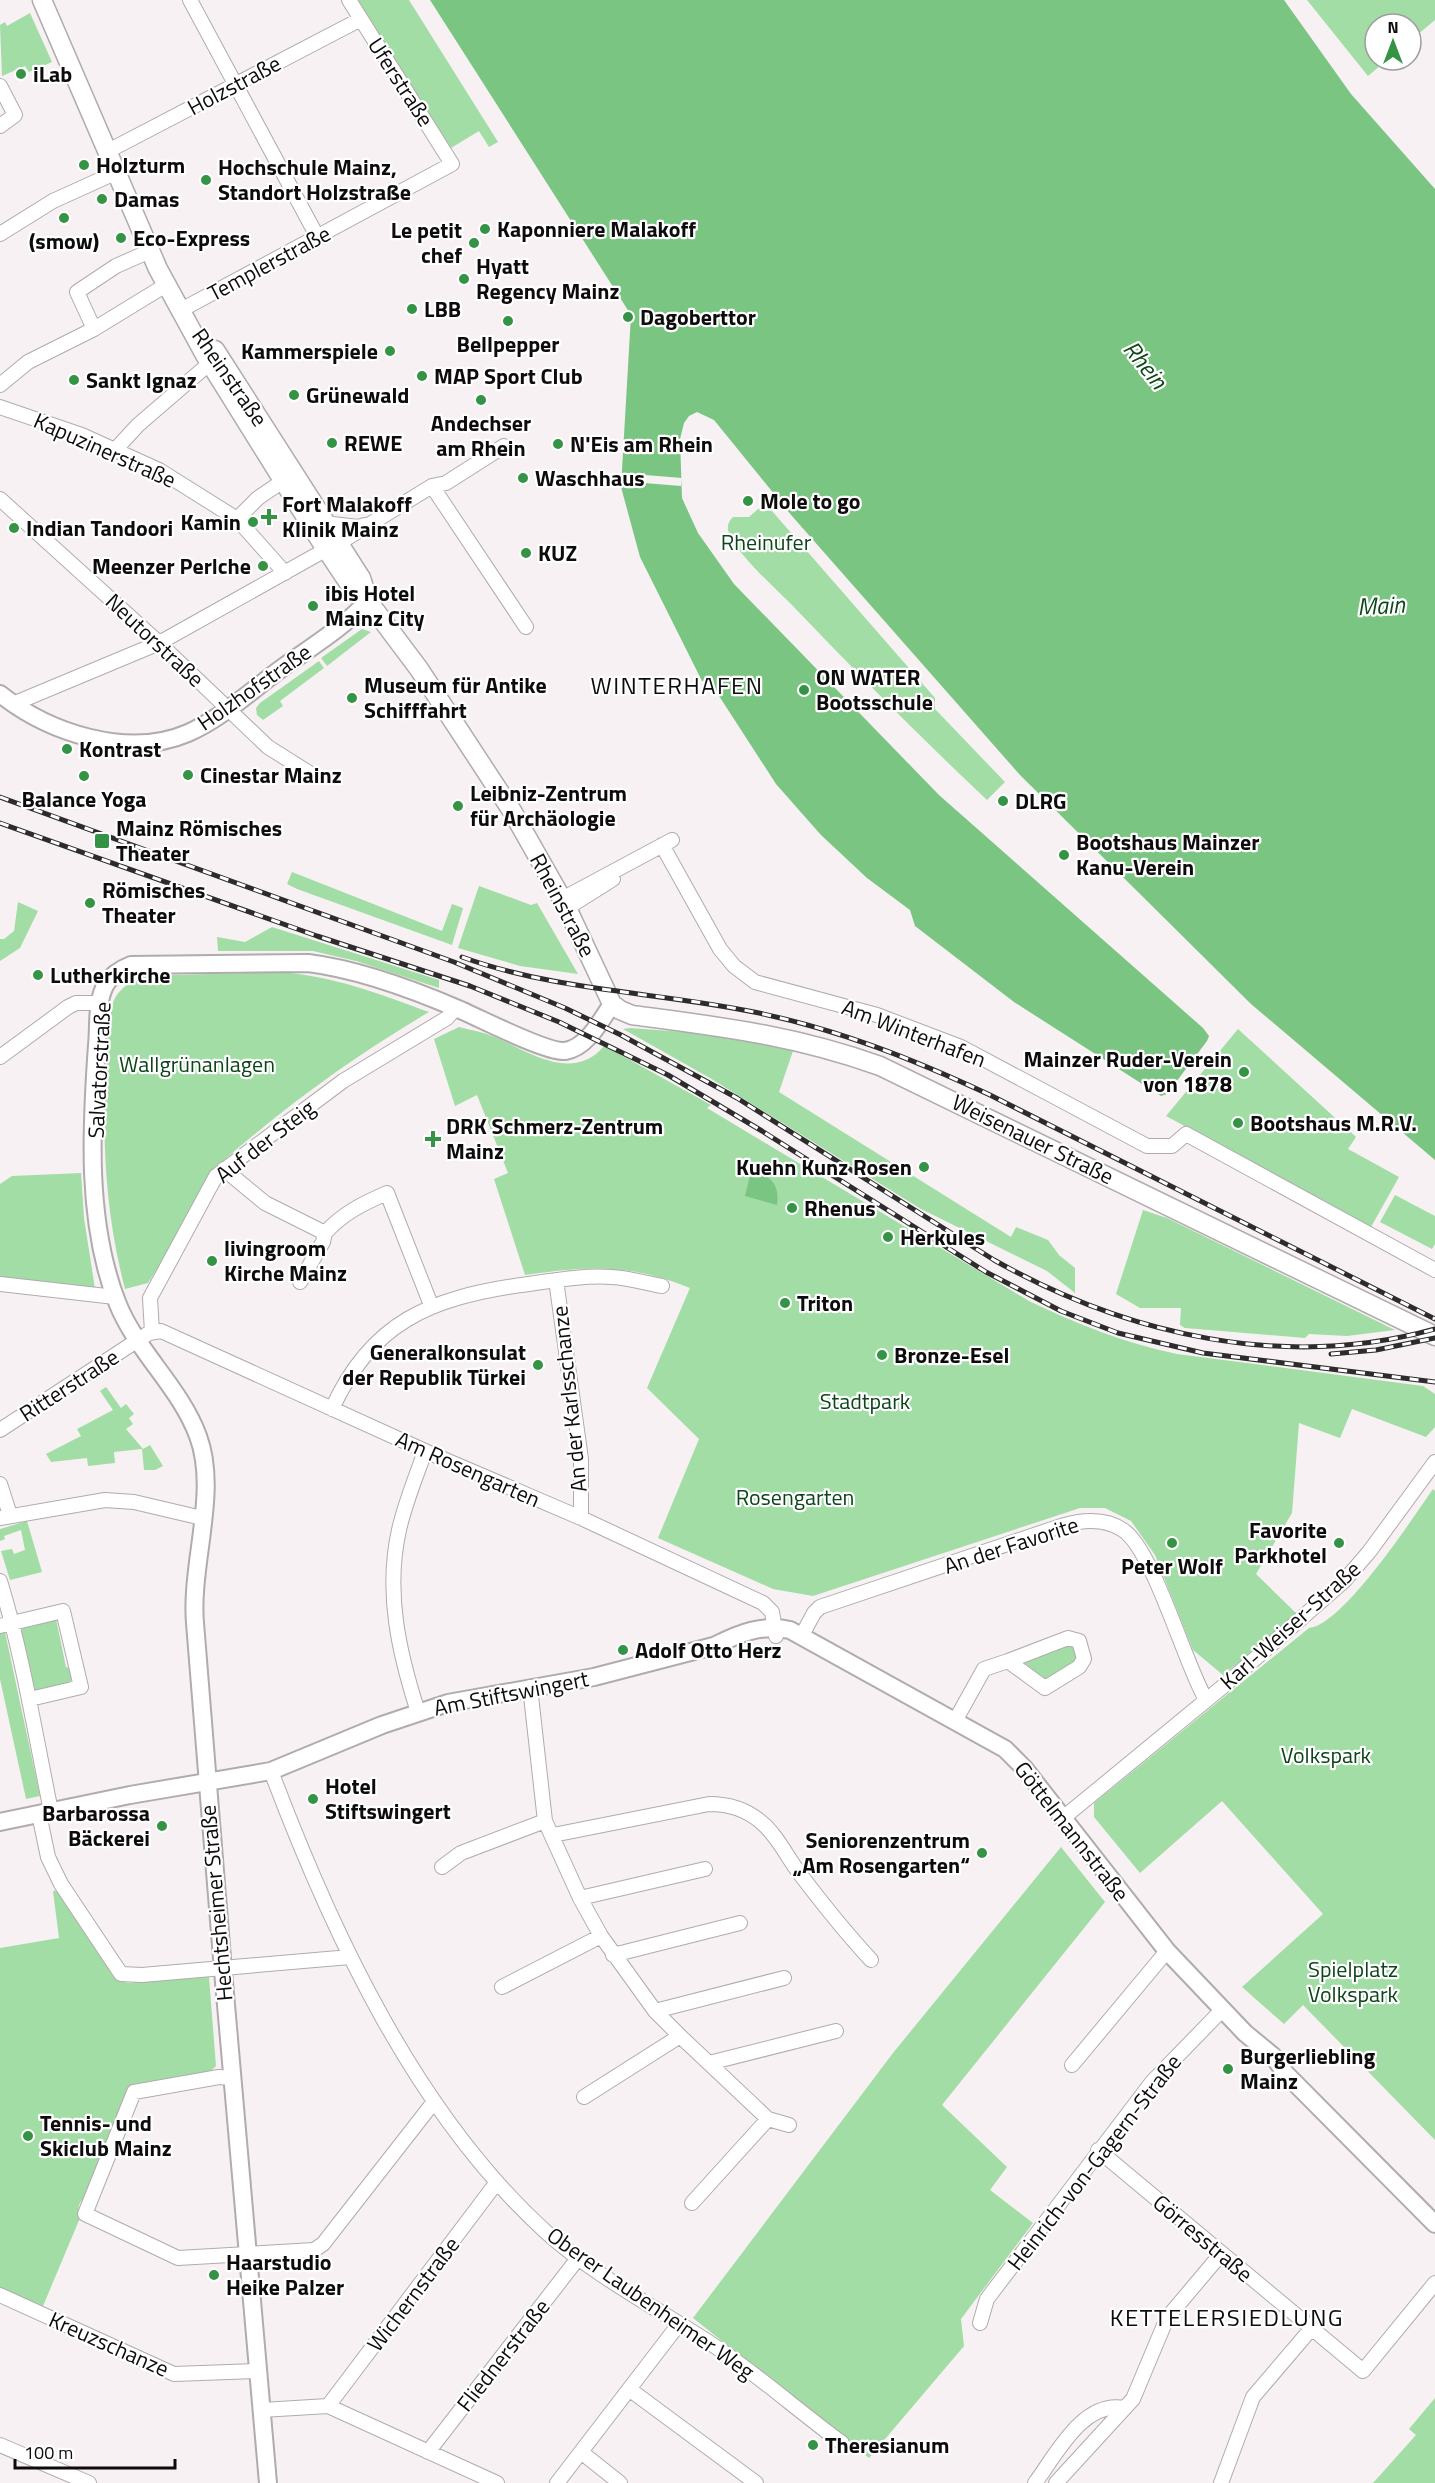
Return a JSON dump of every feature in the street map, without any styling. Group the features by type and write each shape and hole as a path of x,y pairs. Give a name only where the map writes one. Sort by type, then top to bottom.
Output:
{"main road":[{"name":"Rheinstraße","path":"42,0 150,251 166,285 210,363 348,582 368,600 419,669 489,774 564,904 612,1004"},
{"name":"Rheinstraße","path":"181,310 228,369 324,523 328,549"},
{"name":"Weisenauer Straße","path":"612,1004 632,1015 736,1028 827,1047 880,1066 1435,1336"}],"street":[{"path":"190,0 318,238"},
{"name":"Uferstraße","path":"349,0 452,164"},
{"name":"Holzstraße","path":"108,151 361,19"},
{"path":"0,86 15,115 0,126"},
{"name":"Templerstraße","path":"181,310 452,164"},
{"path":"0,234 53,201 117,172"},
{"path":"94,329 76,292 116,266 150,251"},
{"path":"0,385 28,362 94,329 166,285"},
{"path":"115,450 166,399 210,363"},
{"name":"Kapuzinerstraße","path":"0,407 82,435 159,470 237,519 285,573"},
{"path":"12,699 159,643 328,549 432,486 446,483 504,446"},
{"path":"237,519 258,498 283,481"},
{"path":"432,486 526,627"},
{"name":"Neutorstraße","path":"0,499 159,643 280,757 314,776"},
{"path":"324,523 358,527 373,523"},
{"name":"Holzhofstraße","path":"0,683 12,699 126,742 149,742 180,736 228,709 344,622 368,600"},
{"name":"Am Winterhafen","path":"564,904 662,845 720,949 734,966 755,982 877,1015 961,1047 1147,1146 1173,1146 1186,1134 1435,1270"},
{"name":"Salvatorstraße","path":"145,1336 115,1297 104,1256 94,1189 94,1090 100,1003 110,979 131,965 274,962 329,966 456,1008 548,1049 563,1051 576,1048 586,1039 612,1004"},
{"path":"0,1057 68,1006 76,1003 100,1003"},
{"name":"Auf der Steig","path":"145,1336 150,1298 204,1194 216,1176 343,1081 447,1018 456,1008"},
{"path":"224,1169 265,1203 326,1233"},
{"path":"300,1282 326,1233 339,1218 357,1206 387,1193 431,1305"},
{"path":"332,1409 342,1387 376,1343 394,1328 431,1305 474,1293 556,1280 613,1277 662,1286"},
{"name":"An der Karlsschanze","path":"556,1280 581,1459 581,1518"},
{"path":"0,1284 115,1297"},
{"name":"Am Rosengarten","path":"145,1336 165,1332 763,1602 772,1612 776,1631"},
{"name":"Ritterstraße","path":"0,1430 145,1336"},
{"name":"Hechtsheimer Straße","path":"145,1336 198,1435 206,1477 194,1607 206,1782 268,2483"},
{"path":"418,1712 400,1652 393,1586 398,1533 425,1451"},
{"name":"Karl-Weiser-Straße","path":"1063,1818 1206,1700 1344,1581 1430,1476 1435,1462"},
{"path":"0,1484 5,1517 105,1500 134,1502 202,1518"},
{"name":"An der Favorite","path":"801,1637 814,1613 820,1608 1061,1526 1087,1520 1125,1530 1145,1558 1206,1700"},
{"path":"0,1581 6,1625 30,1699 45,1812 48,1857 57,1875 121,1974 142,1975 350,1957"},
{"path":"6,1625 63,1611 81,1687 30,1699"},
{"name":"Am Stiftswingert","path":"0,1822 271,1771 418,1712 469,1697 633,1668 716,1645 753,1629 776,1631"},
{"name":"Göttelmannstraße","path":"776,1631 790,1630 1009,1753 1167,1951 1245,2033 1273,2056 1286,2074 1435,2224"},
{"path":"955,1721 984,1670 1068,1638 1079,1641 1084,1659 1079,1667 1046,1688 1008,1661"},
{"path":"530,1687 545,1821 580,1898 601,1936 655,2011 768,2119 789,2125"},
{"name":"Oberer Laubenheimer Weg","path":"271,1771 350,1957 433,2103 497,2182 547,2233 579,2257 740,2364 842,2443"},
{"path":"552,1835 709,1804 720,1804 742,1811 760,1822 770,1832 801,1876 871,1960"},
{"path":"442,1867 460,1853 545,1821"},
{"path":"580,1898 705,1869"},
{"path":"613,1955 740,1923"},
{"path":"502,1987 601,1936"},
{"path":"1072,2065 1167,1951"},
{"path":"655,2011 784,1978"},
{"name":"Heinrich-von-Gagern-Straße","path":"980,2323 987,2299 1098,2150 1152,2082 1222,2010"},
{"path":"710,2063 837,2031"},
{"path":"584,2097 680,2036"},
{"path":"232,2078 219,2077 134,2092 85,2214 178,2258 314,2250 323,2244 433,2103"},
{"path":"692,2203 768,2119"},
{"name":"Görresstraße","path":"1098,2150 1363,2371 1435,2283"},
{"name":"Wichernstraße","path":"328,2406 497,2182"},
{"path":"1056,2483 1139,2390 1167,2318 1221,2254"},
{"name":"Fliednerstraße","path":"428,2452 579,2257"},
{"name":"Kreuzschanze","path":"0,2295 174,2374 258,2371"},
{"path":"557,2483 678,2324"},
{"path":"1221,2483 1253,2397 1311,2329"},
{"path":"629,2389 756,2483"},
{"path":"262,2410 328,2406 498,2483"},
{"path":"1035,2483 1085,2418 1103,2408 1124,2409"},
{"path":"0,2445 89,2483"},
{"path":"582,2452 620,2483"}],"green space":[{"path":"356,0 409,0 498,142 489,147 479,131 451,148"},
{"path":"1307,0 1435,0 1435,20 1423,30 1423,12 1363,12 1363,70"},
{"path":"30,13 52,62 29,72 25,66 2,76 0,25 5,22 7,26"},
{"name":"Rheinufer","path":"765,503 935,698 935,709 1005,782 987,800 888,704 757,570 733,541 728,528 733,517 749,517"},
{"path":"362,629 371,632 327,666 321,658"},
{"path":"319,661 324,668 280,701 283,706 263,720 257,715 256,708 260,703"},
{"path":"292,872 442,931 452,904 463,908 452,945 297,889 287,884"},
{"path":"479,886 531,905 537,903 578,974 520,966 458,948"},
{"path":"18,902 38,911 20,948 0,961 0,939 4,939 14,931"},
{"path":"272,927 439,980 439,988 356,961 313,951 218,951 217,937 245,942"},
{"name":"Wallgrünanlagen","path":"281,972 338,982 429,1012 323,1082 223,1161 225,1163 148,1283 125,1289 109,1202 104,1115 110,1018 116,996 122,988 139,976"},
{"name":"Stadtpark","path":"459,1027 490,1035 536,1056 565,1063 579,1062 592,1057 604,1046 711,1105 707,1108 1029,1301 1083,1325 1138,1344 1177,1354 1423,1386 1435,1394 1435,1427 1426,1437 1352,1409 1340,1438 1299,1423 1292,1513 1256,1574 1298,1615 1223,1675 1193,1650 1155,1555 1131,1521 1105,1508 1080,1508 813,1596 773,1589 658,1538 699,1439 647,1388 690,1288 647,1274 608,1269 569,1270 525,1275 494,1179 508,1173 477,1095 455,1106 434,1039"},
{"path":"623,1029 685,1032 794,1048 779,1092 1011,1237 1016,1227 1048,1240 1059,1255 1075,1268 1075,1293 1047,1271 921,1209 710,1078"},
{"name":"Mainzer Ruder-Verein von 1878","path":"1238,1029 1356,1137 1348,1149 1399,1177 1371,1227 1166,1116"},
{"path":"81,1173 84,1218 95,1289 0,1278 0,1184 12,1176"},
{"path":"1395,1195 1435,1216 1435,1244 1432,1249 1380,1222"},
{"path":"1143,1210 1167,1218 1395,1330 1347,1336 1309,1334 1305,1338 1185,1328 1180,1325 1181,1308 1140,1308 1116,1294"},
{"path":"106,1387 121,1408 126,1404 134,1414 129,1418 133,1424 126,1429 143,1449 150,1445 163,1466 155,1470 144,1470 142,1449 114,1452 115,1463 88,1466 87,1458 51,1462 46,1454 81,1436 77,1429 113,1410 100,1391"},
{"name":"Volkspark","path":"1433,1489 1435,1491 1435,2140 1303,2005 1284,2024 1242,1987 1323,1914 1222,1801 1140,1873 1094,1817 1094,1803 1309,1628 1323,1622 1340,1609 1376,1569"},
{"path":"27,1521 42,1572 10,1580 1,1551 12,1549 14,1554 25,1550 21,1530 4,1536 5,1539 0,1541 0,1529"},
{"path":"56,1619 66,1667 73,1669 71,1683 43,1692 32,1689 21,1628"},
{"path":"5,1632 40,1796 26,1799 0,1679 0,1633"},
{"path":"1067,1643 1073,1644 1079,1660 1046,1680 1022,1661"},
{"path":"1061,1847 1105,1902 942,2105 1007,2167 990,2190 1033,2223 961,2319 964,2346 869,2458 693,2318 893,2053"},
{"path":"62,1890 119,1980 128,1983 209,1977 216,2066 210,2072 130,2092 86,2198 80,2203 78,2209 80,2218 43,2306 0,2287 0,1948 59,1938 53,1891"},
{"path":"1435,2398 1435,2483 1373,2483 1416,2435 1409,2429"}],"water":[{"path":"430,0 1284,0 1351,94 1435,189 1435,1160 1251,1004 1020,775 792,516 714,420 697,412 689,416 684,423 680,439 682,498 698,533 734,584 939,795 1203,1028 1209,1036 1207,1041 1167,1094 1161,1096 1014,1002 915,926 910,910 867,878 821,835 776,784 710,682 702,681 640,557 621,487 631,315"},
{"path":"752,1167 775,1185 777,1205 745,1196"}],"pier":[{"path":"621,473 682,478 681,486 620,481"}],"railway":[{"path":"0,797 454,962 565,1008 621,1035 737,1098 994,1260 1045,1286 1098,1308 1152,1326 1208,1338 1265,1345 1322,1346 1378,1341 1435,1329"},
{"path":"0,823 317,936 470,986 559,1022 668,1075 762,1131 986,1272 1061,1311 1118,1333 1203,1353 1435,1382"},
{"path":"462,957 498,968 570,984 754,1012 815,1027 874,1046 990,1095 1435,1319"},
{"path":"1331,1354 1376,1350 1435,1338"}],"place":[{"name":"iLab","path":"21,74"},
{"name":"Holzturm","path":"84,165"},
{"name":"Hochschule Mainz, Standort Holzstraße","path":"206,180"},
{"name":"Damas","path":"102,199"},
{"name":"(smow)","path":"64,218"},
{"name":"Kaponniere Malakoff","path":"485,229"},
{"name":"Eco-Express","path":"121,238"},
{"name":"Le petit chef","path":"474,243"},
{"name":"Hyatt Regency Mainz","path":"464,279"},
{"name":"LBB","path":"412,309"},
{"name":"Dagoberttor","path":"628,317"},
{"name":"Bellpepper","path":"508,321"},
{"name":"Kammerspiele","path":"390,351"},
{"name":"MAP Sport Club","path":"422,376"},
{"name":"Sankt Ignaz","path":"74,380"},
{"name":"Grünewald","path":"294,395"},
{"name":"Andechser am Rhein","path":"481,400"},
{"name":"REWE","path":"332,443"},
{"name":"N'Eis am Rhein","path":"558,444"},
{"name":"Waschhaus","path":"523,478"},
{"name":"Mole to go","path":"748,501"},
{"name":"Fort Malakoff Klinik Mainz","path":"269,517"},
{"name":"Kamin","path":"253,522"},
{"name":"Indian Tandoori","path":"14,528"},
{"name":"KUZ","path":"526,553"},
{"name":"Meenzer Perlche","path":"263,566"},
{"name":"ibis Hotel Mainz City","path":"313,606"},
{"name":"ON WATER Bootsschule","path":"804,690"},
{"name":"Museum für Antike Schifffahrt","path":"352,698"},
{"name":"Kontrast","path":"67,749"},
{"name":"Cinestar Mainz","path":"188,775"},
{"name":"Balance Yoga","path":"84,776"},
{"name":"DLRG","path":"1003,801"},
{"name":"Leibniz-Zentrum für Archäologie","path":"458,806"},
{"name":"Mainz Römisches Theater","path":"102,841"},
{"name":"Bootshaus Mainzer Kanu-Verein","path":"1064,855"},
{"name":"Römisches Theater","path":"90,903"},
{"name":"Lutherkirche","path":"38,975"},
{"name":"Mainzer Ruder-Verein von 1878","path":"1244,1072"},
{"name":"Bootshaus M.R.V.","path":"1238,1123"},
{"name":"DRK Schmerz-Zentrum Mainz","path":"433,1139"},
{"name":"Kuehn Kunz Rosen","path":"924,1167"},
{"name":"Rhenus","path":"792,1208"},
{"name":"Herkules","path":"888,1237"},
{"name":"livingroom Kirche Mainz","path":"212,1261"},
{"name":"Triton","path":"785,1303"},
{"name":"Bronze-Esel","path":"882,1355"},
{"name":"Generalkonsulat der Republik Türkei","path":"538,1365"},
{"name":"Peter Wolf","path":"1172,1543"},
{"name":"Favorite Parkhotel","path":"1339,1543"},
{"name":"Adolf Otto Herz","path":"623,1650"},
{"name":"Hotel Stiftswingert","path":"313,1799"},
{"name":"Barbarossa Bäckerei","path":"162,1826"},
{"name":"Seniorenzentrum „Am Rosengarten“","path":"982,1853"},
{"name":"Burgerliebling Mainz","path":"1228,2069"},
{"name":"Tennis- und Skiclub Mainz","path":"28,2136"},
{"name":"Haarstudio Heike Palzer","path":"214,2275"},
{"name":"Theresianum","path":"813,2445"}],"district":[{"name":"WINTERHAFEN","path":"677,686"},
{"name":"KETTELERSIEDLUNG","path":"1227,2318"}],"water label":[{"name":"Rhein","path":"1145,365"},
{"name":"Main","path":"1381,606"}],"park label":[{"name":"Rosengarten","path":"795,1497"},
{"name":"Spielplatz Volkspark","path":"1353,1982"}]}
